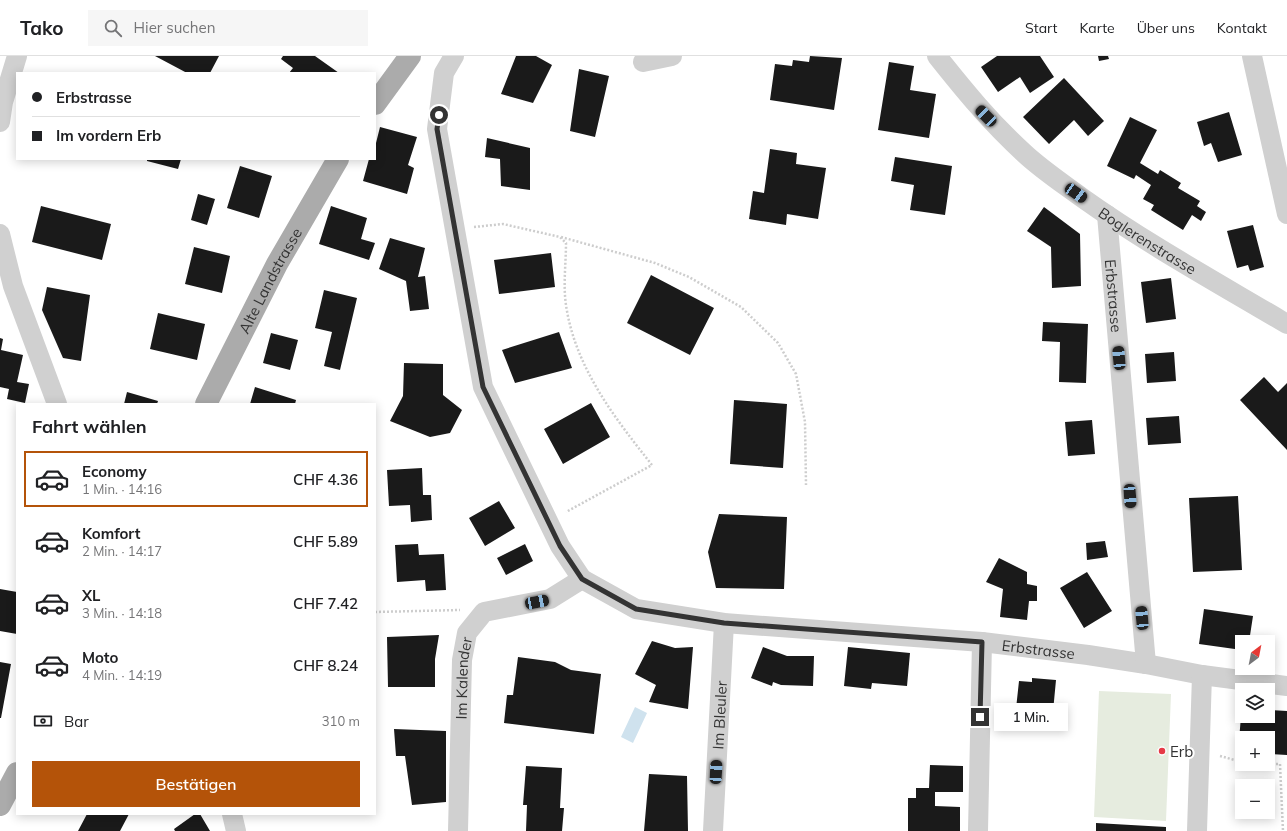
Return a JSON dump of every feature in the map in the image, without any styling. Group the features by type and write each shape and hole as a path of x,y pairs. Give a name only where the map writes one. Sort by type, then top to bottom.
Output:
{"main road":[{"path":"376,103 410,56"},
{"name":"Alte Landstrasse","path":"207,403 277,264 337,160"},
{"path":"0,805 16,775"}],"street":[{"path":"0,122 3,102 16,56"},
{"name":"Erbstrasse","path":"454,56 444,73 437,129 483,387 560,546 582,579 636,609 724,623 982,642 1146,664 1202,676 1287,686"},
{"path":"643,62 672,56"},
{"name":"Boglerenstrasse","path":"937,56 977,107 1024,154 1107,215 1287,324"},
{"path":"1252,56 1287,214"},
{"name":"Erbstrasse","path":"1107,215 1146,664"},
{"path":"0,234 13,286 57,403"},
{"name":"Im Kalender","path":"458,831 462,660 467,633 484,612 550,599 582,579"},
{"name":"Im Bleuler","path":"713,831 724,623"},
{"path":"978,831 982,642"},
{"path":"1197,831 1202,676"},
{"path":"232,815 236,831"}],"path":[{"path":"455,228 503,224 560,237 655,263 689,277 741,307 778,343 796,374 805,422 806,485"},
{"path":"548,521 652,465 614,417 592,382 576,347 566,304 566,244 560,237"},
{"path":"376,612 463,610"},
{"path":"1275,764 1280,764 1283,831"}],"shaded area":[{"path":"1099,691 1171,694 1166,821 1094,817"}],"water":[{"path":"635,707 647,713 633,743 621,737"}],"building":[{"path":"155,56 219,56 211,72 185,72"},
{"path":"283,56 315,56 338,72 290,72 293,68 281,59"},
{"path":"516,56 536,56 552,65 533,103 501,94"},
{"path":"810,56 842,58 834,110 770,100 775,64 792,66 793,60 809,62"},
{"path":"997,56 1040,56 1054,77 1030,93 1020,77 998,92 981,67"},
{"path":"1098,56 1108,56 1109,59 1099,61"},
{"path":"889,62 914,66 910,90 936,94 929,138 878,130"},
{"path":"579,69 609,76 595,137 570,131"},
{"path":"1064,78 1104,121 1088,136 1074,120 1049,144 1023,117"},
{"path":"1229,112 1242,155 1218,162 1211,143 1204,146 1197,122"},
{"path":"1130,117 1157,130 1140,163 1158,174 1160,170 1181,183 1178,188 1200,201 1197,206 1206,212 1201,221 1192,215 1183,230 1151,210 1154,205 1143,199 1151,185 1136,175 1134,179 1107,166"},
{"path":"380,127 417,137 408,165 414,168 407,194 363,181 369,160 376,160 376,143"},
{"path":"487,138 530,148 530,190 501,186 500,159 485,157"},
{"path":"770,149 797,153 796,164 826,168 818,219 787,214 786,225 749,219 753,191 764,193"},
{"path":"895,157 952,166 945,215 910,210 914,185 891,181"},
{"path":"147,160 181,160 178,169"},
{"path":"240,166 272,176 259,218 227,208"},
{"path":"198,194 215,199 207,225 191,220"},
{"path":"41,206 111,224 102,260 32,242"},
{"path":"331,206 367,218 361,239 375,243 369,260 319,244"},
{"path":"1044,207 1080,234 1081,286 1052,288 1051,247 1027,231"},
{"path":"1253,225 1264,267 1250,271 1248,265 1237,268 1227,231"},
{"path":"390,238 425,248 418,277 425,276 429,309 410,311 406,281 379,269"},
{"path":"194,247 230,256 222,293 185,284"},
{"path":"551,253 555,287 499,294 494,260"},
{"path":"651,275 714,308 690,355 627,323"},
{"path":"1171,278 1176,319 1146,323 1141,282"},
{"path":"47,287 90,295 81,361 63,358 42,310"},
{"path":"324,290 357,298 340,370 324,366 332,332 315,328"},
{"path":"158,313 205,324 197,360 150,349"},
{"path":"1043,322 1088,324 1086,383 1059,382 1060,342 1042,341"},
{"path":"559,332 572,368 515,383 502,350"},
{"path":"271,333 298,340 290,370 263,363"},
{"path":"0,338 3,339 1,350 23,355 17,382 29,384 25,403 7,399 9,389 0,387"},
{"path":"1174,352 1176,381 1147,383 1145,354"},
{"path":"404,363 443,364 443,395 462,410 450,433 430,437 390,421 403,396"},
{"path":"1264,377 1278,392 1287,383 1287,450 1240,400"},
{"path":"255,387 296,400 295,403 250,403"},
{"path":"127,392 158,401 157,403 124,403"},
{"path":"734,400 787,404 783,468 730,464"},
{"path":"591,403 610,437 563,464 544,429"},
{"path":"1179,416 1181,443 1148,445 1146,418"},
{"path":"1092,420 1095,454 1068,456 1065,422"},
{"path":"422,468 423,495 431,495 432,520 411,522 410,505 389,506 387,470"},
{"path":"1238,496 1242,570 1193,572 1189,498"},
{"path":"499,501 515,528 485,546 469,518"},
{"path":"719,514 787,517 784,589 716,588 708,552"},
{"path":"1105,541 1108,557 1087,560 1086,543"},
{"path":"418,544 419,555 444,554 446,590 426,591 425,580 397,582 395,545"},
{"path":"525,544 533,561 506,575 497,558"},
{"path":"999,558 1027,572 1027,584 1037,586 1037,601 1029,601 1027,620 1000,617 1003,589 986,582"},
{"path":"1087,572 1112,611 1084,628 1060,588"},
{"path":"0,589 16,592 16,634 0,631"},
{"path":"1204,609 1253,616 1250,635 1235,635 1235,649 1199,644"},
{"path":"439,635 435,659 435,687 388,687 387,637"},
{"path":"652,641 675,648 693,647 688,709 649,702 656,685 635,674"},
{"path":"763,647 787,656 814,656 813,686 781,685 773,682 772,686 751,678"},
{"path":"848,647 910,653 907,686 872,683 871,689 844,686"},
{"path":"518,657 555,662 571,670 601,674 594,734 504,723 507,695 513,695"},
{"path":"0,662 11,664 1,718 0,718"},
{"path":"1032,678 1056,680 1052,722 1015,718 1019,681 1032,682"},
{"path":"1275,710 1287,711 1287,755 1275,754 1275,731 1240,731 1240,723 1275,723"},
{"path":"394,729 446,731 446,802 412,805 405,756 396,756"},
{"path":"930,765 963,766 963,792 935,792 935,806 960,807 960,831 908,831 908,798 916,798 916,788 929,788"},
{"path":"526,766 562,768 560,808 564,808 562,831 526,831 527,805 523,805"},
{"path":"649,774 687,776 688,831 644,831"},
{"path":"86,815 128,815 120,831 78,831"},
{"path":"194,815 201,815 210,831 175,831 174,829"},
{"path":"1096,823 1166,827 1166,831 1096,831"}],"place":[{"name":"Erb","path":"1162,751"}],"route":[{"path":"439,115 437,129 450,195 483,387 560,546 582,579 636,609 724,623 982,642 980,717"}]}
